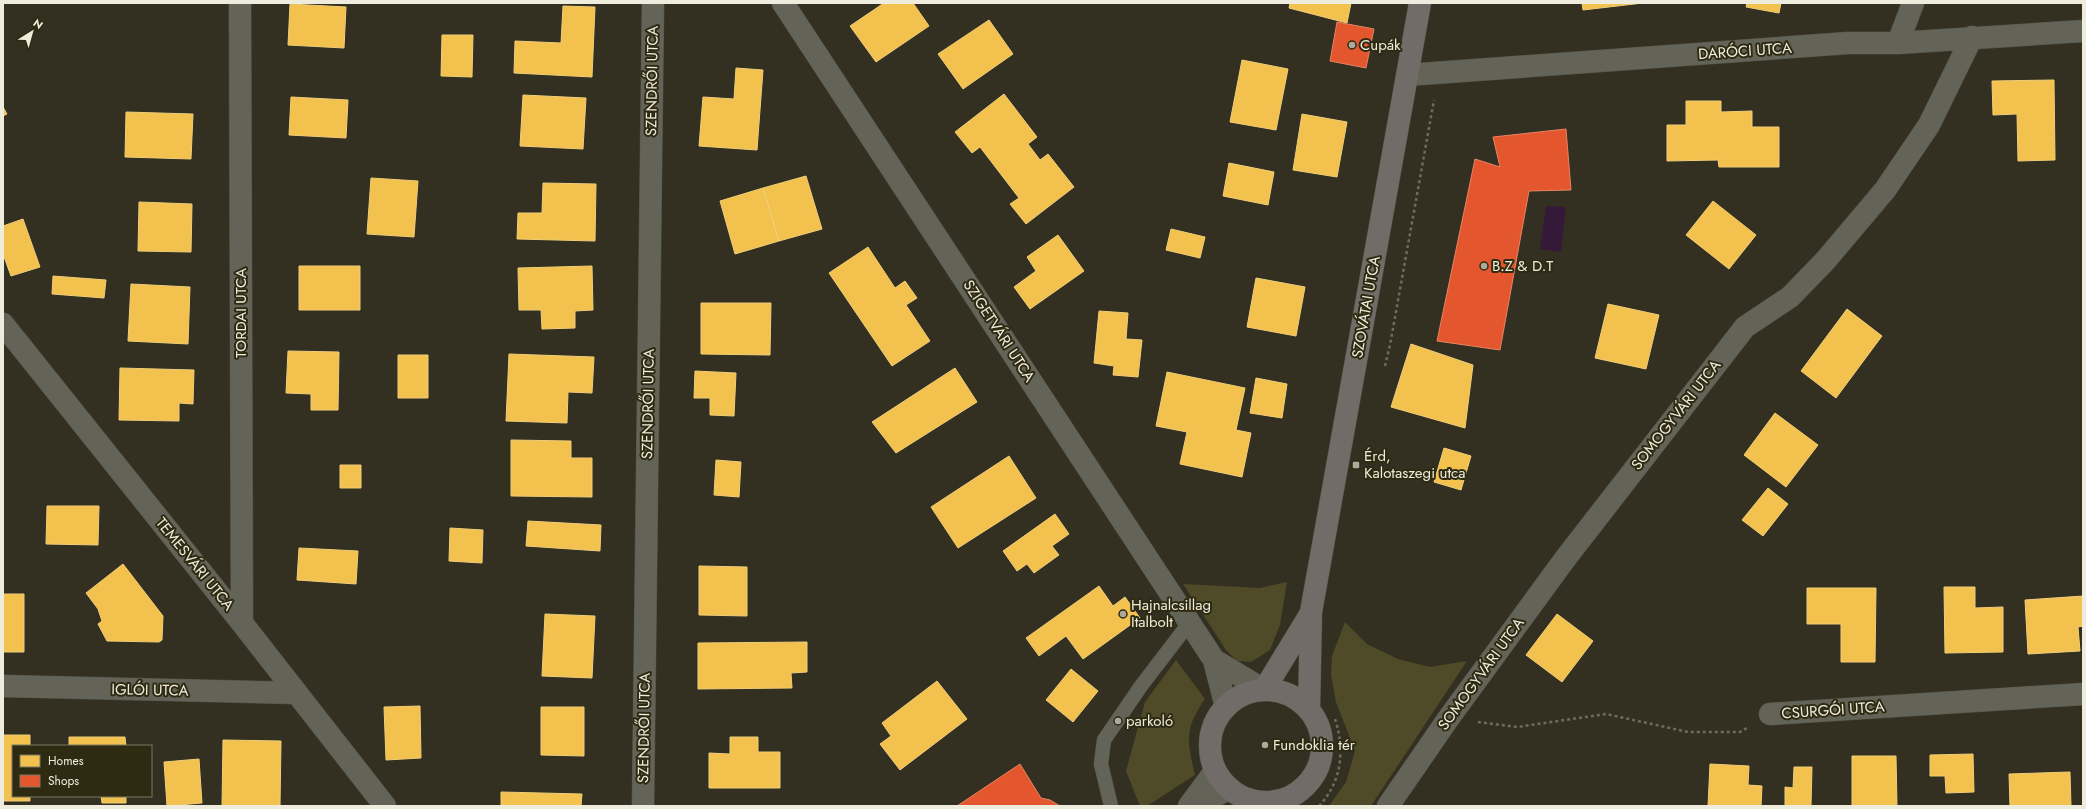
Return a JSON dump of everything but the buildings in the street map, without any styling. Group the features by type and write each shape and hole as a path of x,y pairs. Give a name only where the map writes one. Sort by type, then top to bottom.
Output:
{"street":[{"name":"TORDAI UTCA","path":"240,3 242,623"},
{"name":"SZENDRŐI UTCA","path":"643,806 653,3"},
{"name":"SZIGETVÁRI UTCA","path":"783,3 1214,660 1226,707"},
{"name":"SZOVÁTAI UTCA","path":"1311,612 1420,3"},
{"path":"1898,43 1913,3"},
{"name":"DARÓCI UTCA","path":"1407,74 1848,43 1898,43 2083,31"},
{"name":"SOMOGYVÁRI UTCA","path":"1395,801 1448,719 1564,559 1746,327 1790,298 1825,261 1884,190 1929,125 1972,37"},
{"name":"TEMESVÁRI UTCA","path":"3,324 242,623 385,806"},
{"path":"1264,690 1311,612"},
{"path":"1309,710 1311,612"},
{"name":"SZIGETVÁRI UTCA","path":"1214,660 1264,690"},
{"name":"IGLÓI UTCA","path":"3,686 297,693"},
{"path":"1194,806 1241,798 1266,802 1285,802 1306,786 1319,766 1322,743 1316,720 1309,710 1293,697 1274,691 1264,690 1244,695 1226,707 1219,715 1210,737 1211,760 1215,771 1241,798"},
{"name":"CSURGÓI UTCA","path":"1770,714 2083,694"},
{"path":"1188,806 1215,771"}],"lane":[{"path":"1111,806 1101,764 1104,740 1141,686 1190,622"}],"path":[{"name":"CSURGÓI UTCA","path":"1448,719 1517,727 1606,714 1688,732 1740,732 1770,714"}],"shaded area":[{"path":"1546,206 1566,207 1561,252 1540,249"},
{"path":"1287,582 1280,625 1270,650 1251,662 1237,661 1226,650 1183,584 1260,588"},
{"path":"1345,622 1367,644 1398,659 1430,667 1467,661 1371,806 1329,806 1346,782 1355,751 1336,702 1331,675 1332,656"},
{"path":"1176,660 1205,699 1198,709 1190,727 1189,744 1195,775 1147,806 1140,806 1126,771 1145,702"}],"place":[{"name":"Cupák","path":"1352,45"},
{"name":"B.Z & D.T","path":"1484,266"},
{"name":"Érd, Kalotaszegi utca","path":"1356,465"},
{"name":"Hajnalcsillag Italbolt","path":"1123,614"},
{"name":"parkoló","path":"1118,721"},
{"name":"Fundoklia tér","path":"1265,745"}]}
